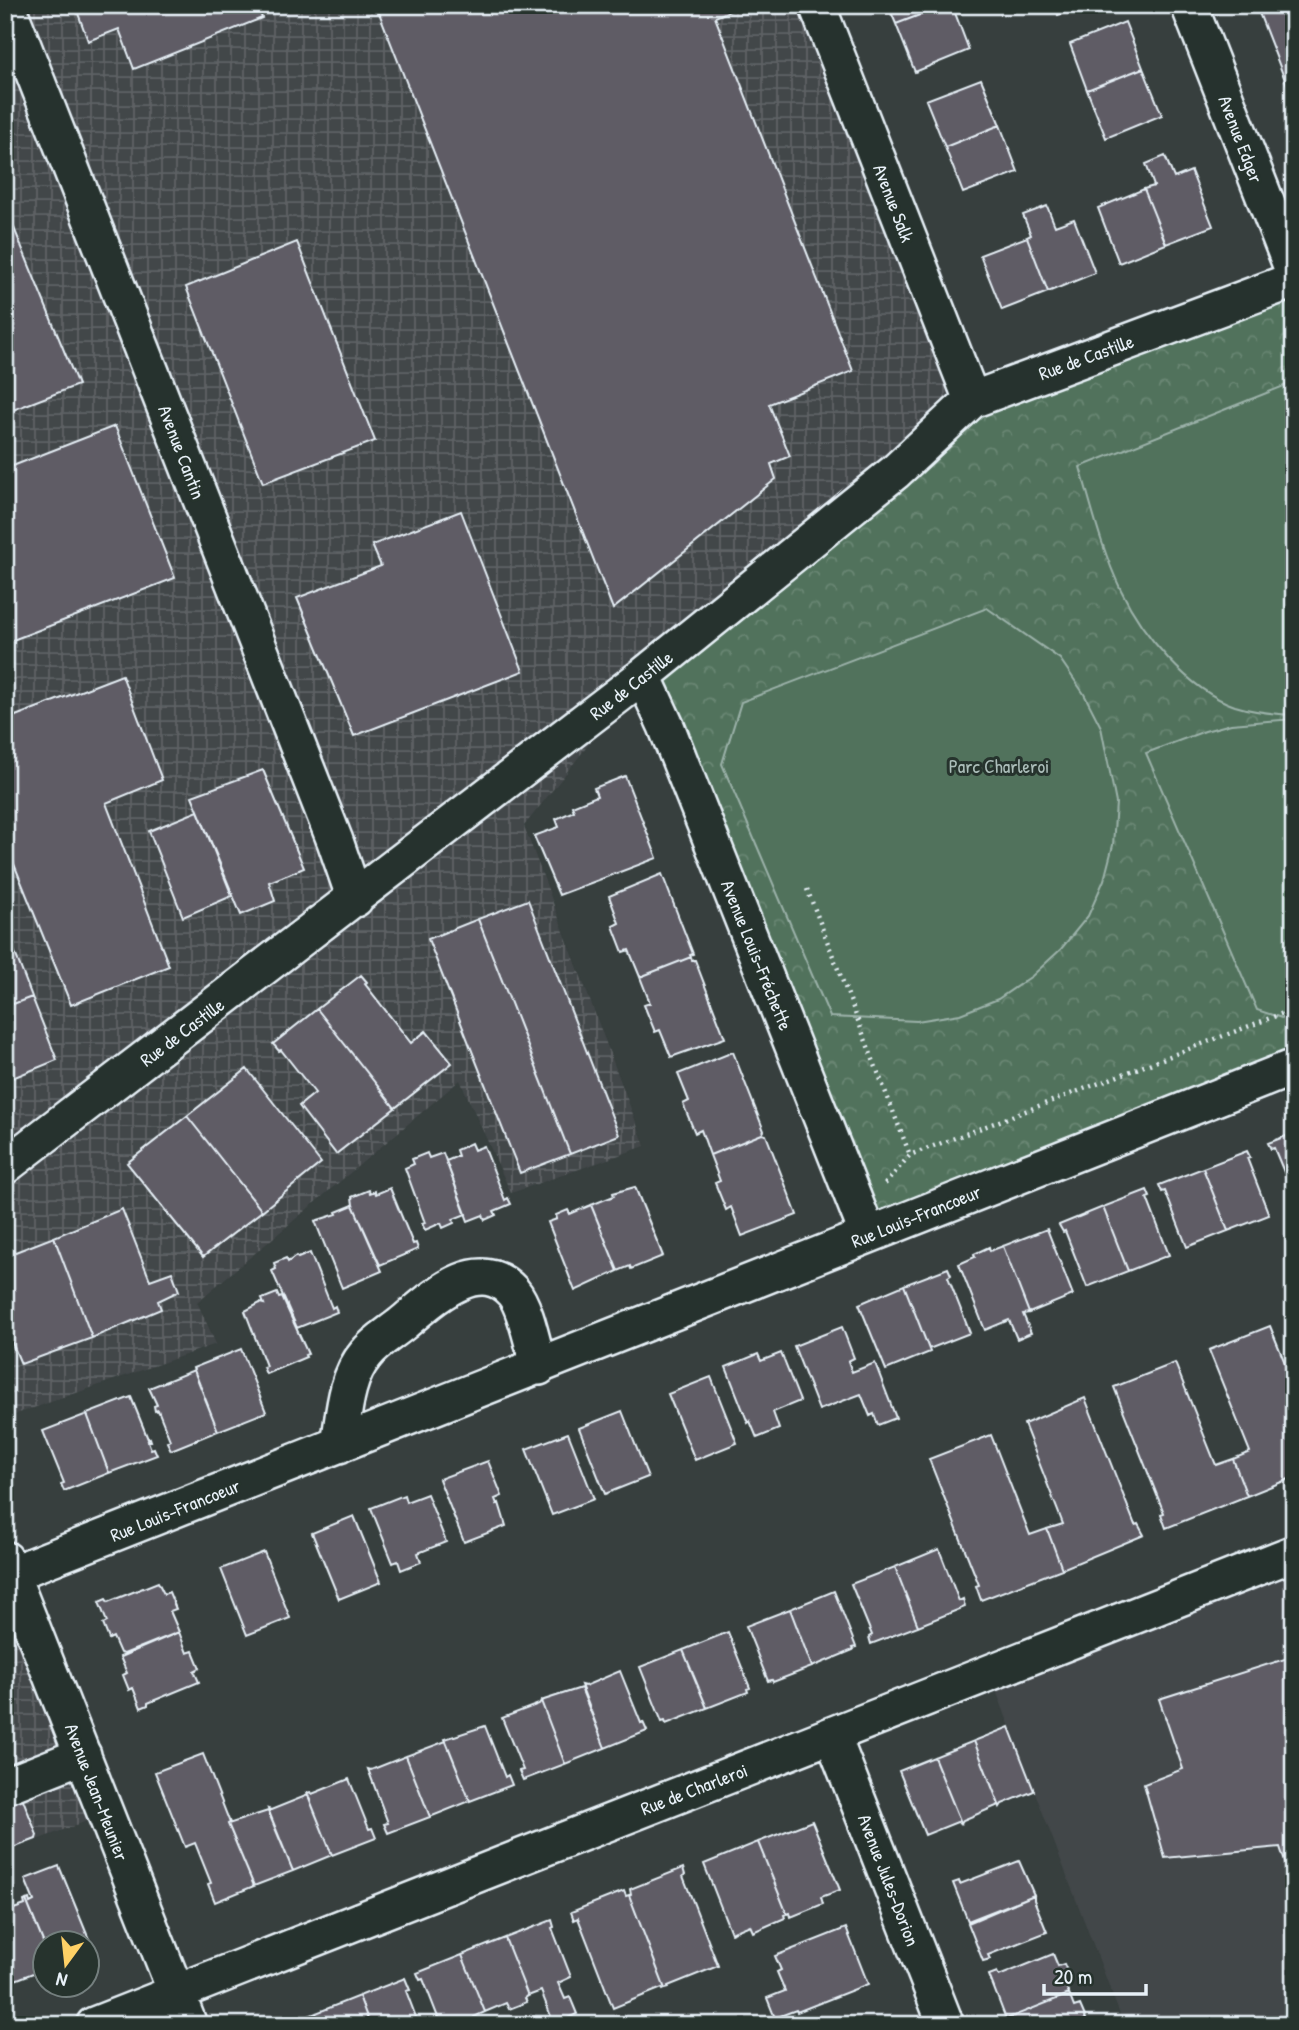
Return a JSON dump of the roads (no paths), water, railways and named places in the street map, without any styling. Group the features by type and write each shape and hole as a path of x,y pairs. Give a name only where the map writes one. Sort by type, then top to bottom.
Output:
{"street":[{"name":"Avenue Cantin","path":"7,5 335,841 355,899"},
{"name":"Avenue Salk","path":"817,5 972,400"},
{"name":"Avenue Edger","path":"1188,5 1294,274"},
{"name":"Rue de Castille","path":"5,1166 643,676 895,472 972,400 1294,280"},
{"name":"Avenue Louis-Fréchette","path":"643,676 666,726 864,1225"},
{"name":"Rue Louis-Francoeur","path":"8,1567 339,1445 539,1367 864,1225 1294,1067"},
{"path":"339,1445 348,1388 365,1354 451,1285 470,1278 491,1277 513,1292 523,1312 539,1367"},
{"name":"Rue de Charleroi","path":"94,2025 183,2009 832,1735 1294,1553"},
{"name":"Avenue Jean-Meunier","path":"8,1567 183,2009"},
{"name":"Avenue Jules-Dorion","path":"832,1735 946,2025"},
{"path":"5,1786 83,1755"}],"park label":[{"name":"Parc Charleroi","path":"999,766"}]}
